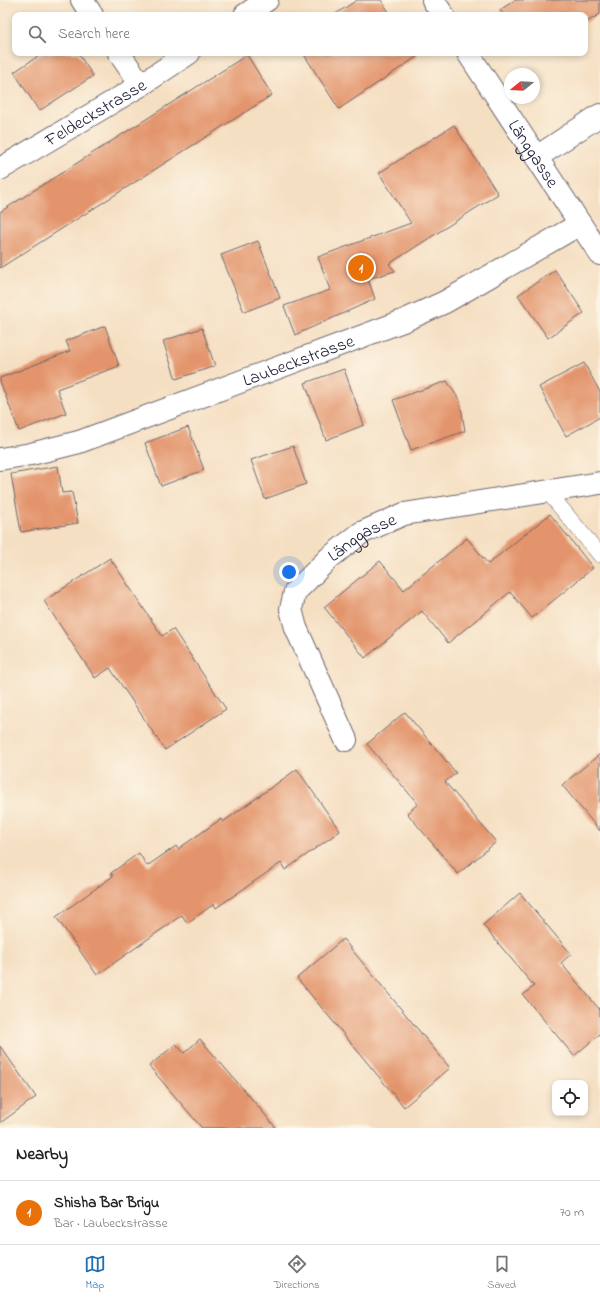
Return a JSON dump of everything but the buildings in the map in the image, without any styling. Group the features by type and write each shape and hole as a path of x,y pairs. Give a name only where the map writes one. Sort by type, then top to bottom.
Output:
{"street":[{"path":"82,0 90,12"},
{"path":"250,12 268,0"},
{"path":"432,0 440,12"},
{"path":"121,56 141,85"},
{"name":"Feldeckstrasse","path":"0,169 141,85 184,56"},
{"name":"Länggasse","path":"470,56 600,254"},
{"path":"537,157 600,115"},
{"name":"Laubeckstrasse","path":"0,459 31,454 79,442 403,321 445,302 580,224"},
{"name":"Länggasse","path":"346,740 296,628 292,609 295,592 329,558 361,533 404,514 600,483"}],"lane":[{"path":"547,492 600,555"}],"place":[{"name":"Shisha Bar Brigu","path":"361,268"}]}
